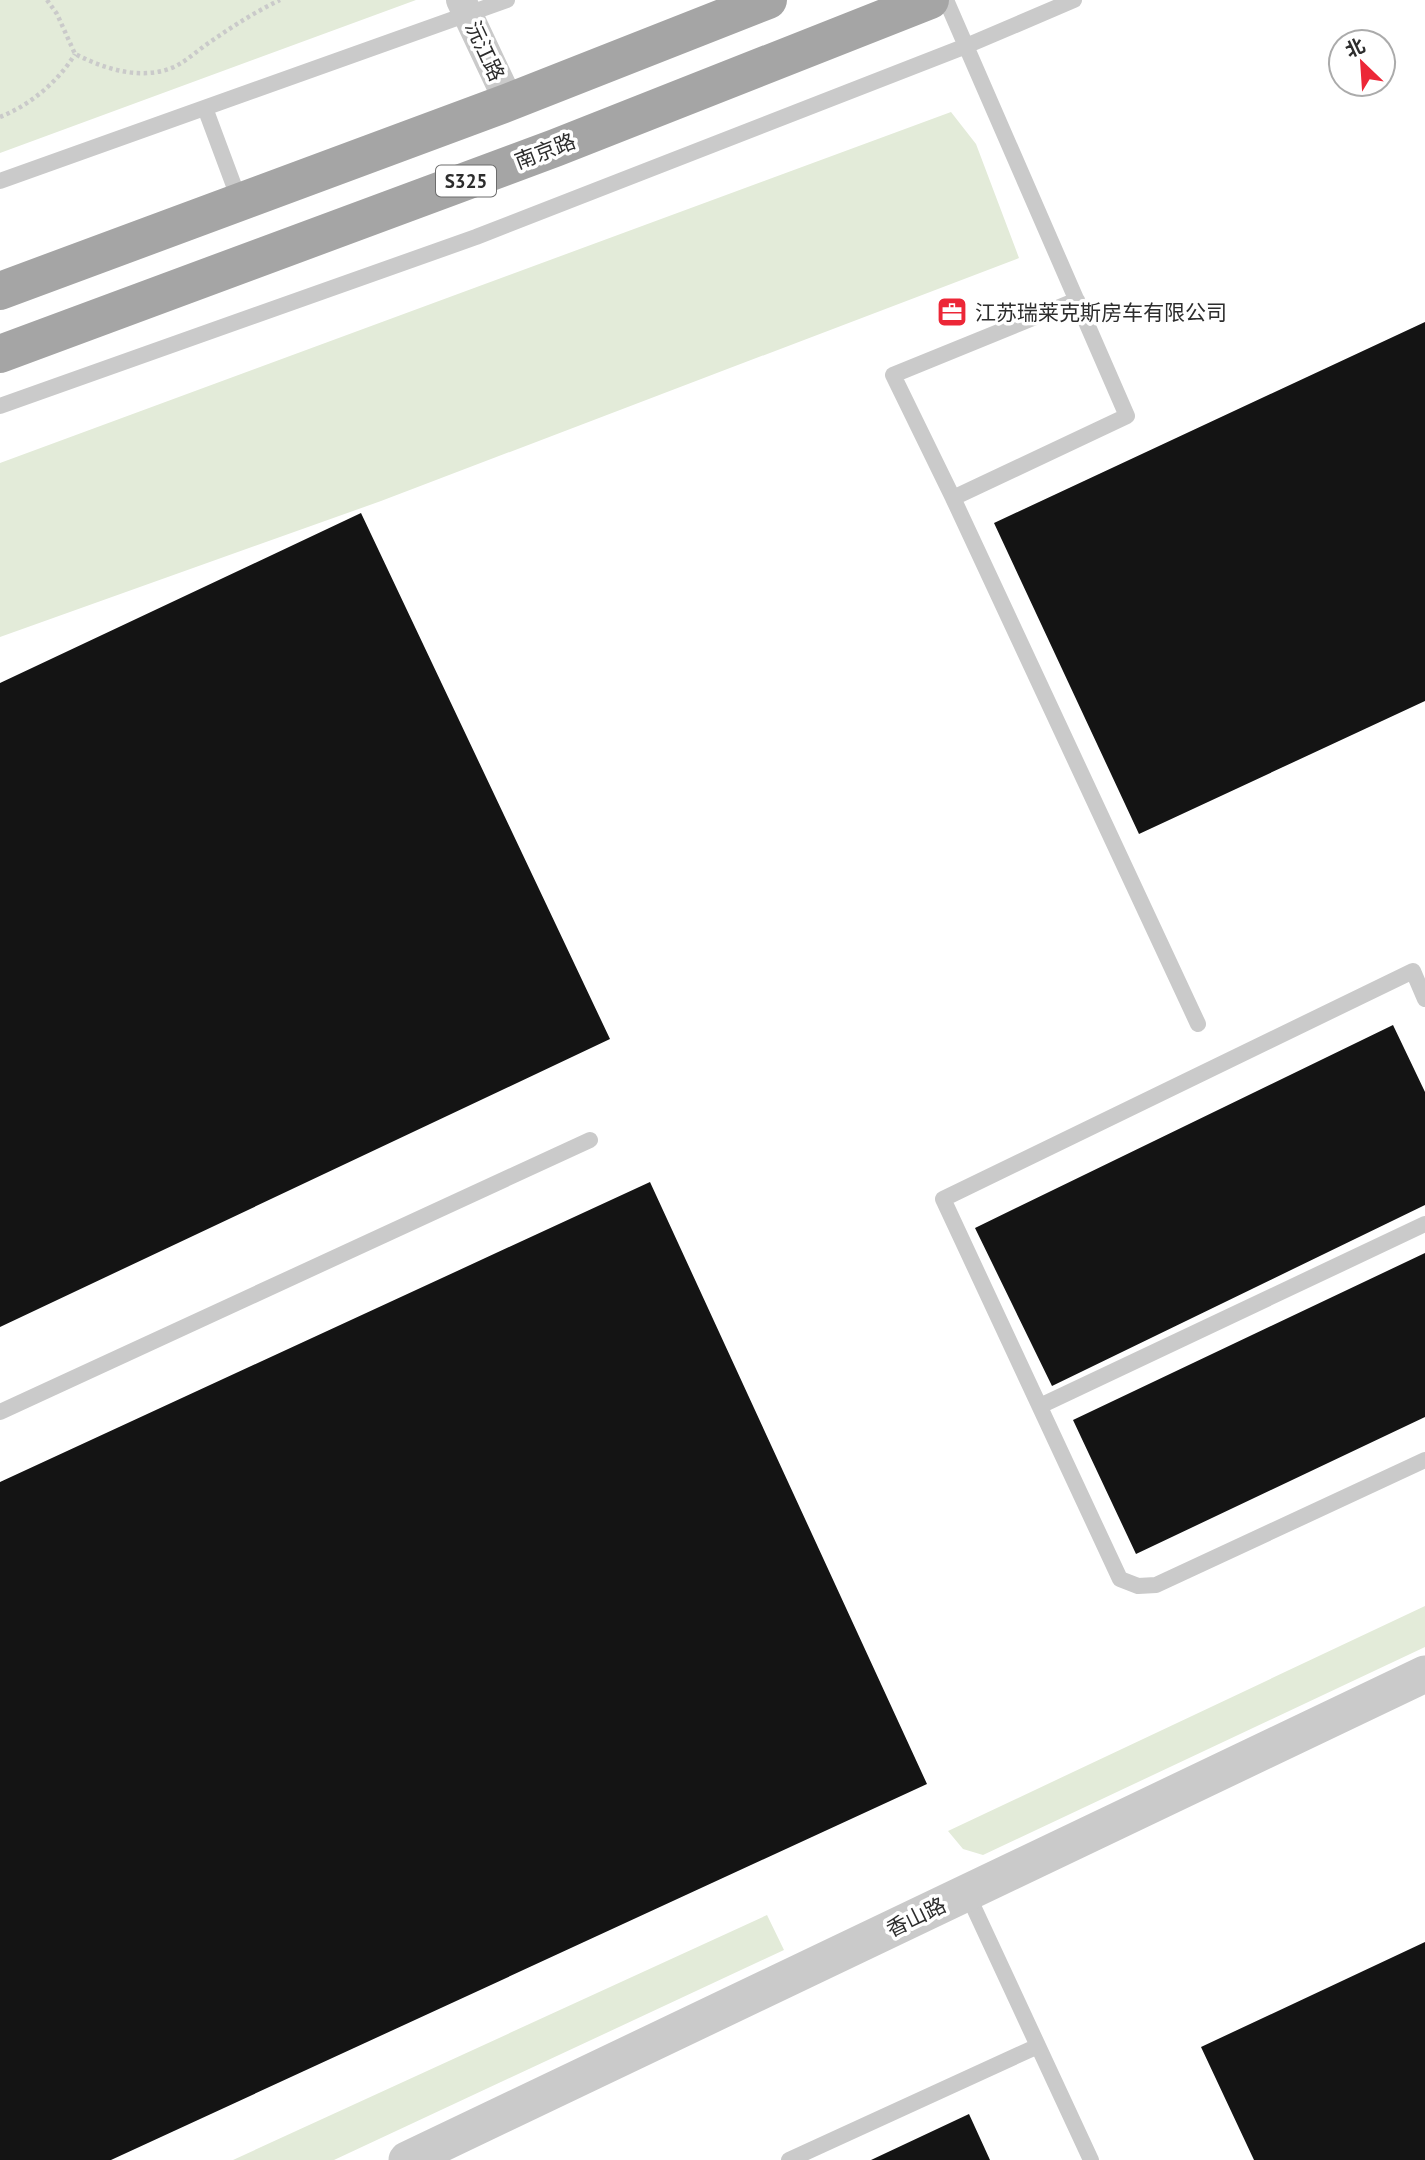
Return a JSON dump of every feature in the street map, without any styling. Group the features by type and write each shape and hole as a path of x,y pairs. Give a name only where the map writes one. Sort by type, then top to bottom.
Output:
{"main road":[{"path":"0,291 509,102 768,0"},
{"name":"南京路","path":"0,354 555,148 930,0"}],"street":[{"name":"沅江路","path":"464,7 509,102"},
{"name":"香山路","path":"407,2160 1425,1674"}],"lane":[{"path":"0,181 205,108 464,7 507,0"},
{"path":"946,0 1127,416 953,498"},
{"path":"0,406 476,237 966,46 1074,0"},
{"path":"205,108 240,202"},
{"path":"1077,300 893,375 1198,1024"},
{"path":"1425,999 1413,971 943,1199 1120,1579 1138,1586 1156,1585 1425,1460"},
{"path":"0,1412 590,1140"},
{"path":"1040,1406 1425,1224"},
{"path":"967,1893 1091,2160"},
{"path":"789,2160 1038,2046"}],"path":[{"path":"47,0 57,14 75,54 117,71 155,72 173,67 189,58 248,16 280,0"},
{"path":"0,117 28,102 63,74 75,54"}],"green space":[{"path":"0,0 416,0 0,153"},
{"path":"951,112 976,144 1019,258 381,501 0,637 0,463"},
{"path":"1425,1606 1425,1647 983,1855 963,1849 948,1831"},
{"path":"767,1915 784,1950 334,2160 233,2160"}],"building":[{"path":"1425,322 1425,701 1139,834 994,523"},
{"path":"361,513 610,1039 0,1327 0,683"},
{"path":"1393,1025 1425,1092 1425,1205 1052,1386 975,1228"},
{"path":"650,1182 927,1784 111,2160 0,2160 0,1482"},
{"path":"1425,1253 1425,1417 1136,1554 1073,1420"},
{"path":"1425,1942 1425,2160 1254,2160 1201,2047"},
{"path":"969,2114 990,2160 871,2160"}],"place":[{"name":"江苏瑞莱克斯房车有限公司","path":"952,312"}]}
